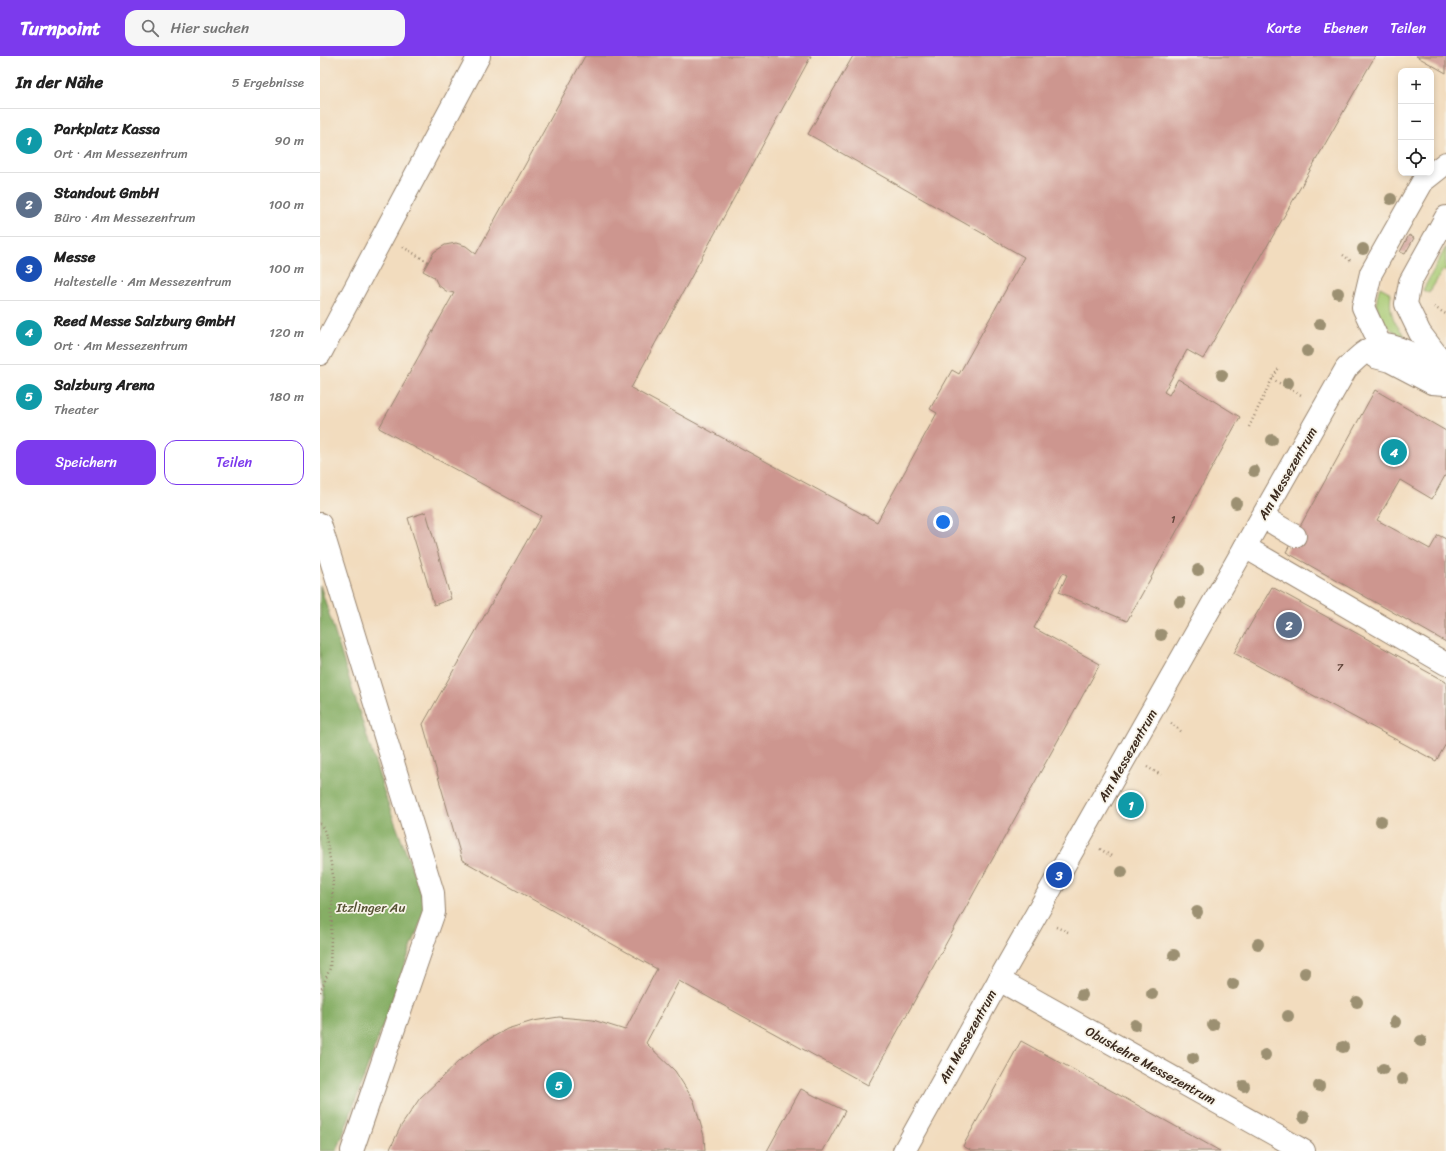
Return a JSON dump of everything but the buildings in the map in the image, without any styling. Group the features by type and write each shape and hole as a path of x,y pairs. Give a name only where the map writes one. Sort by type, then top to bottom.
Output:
{"street":[{"path":"320,354 479,56"},
{"path":"1446,163 1422,182 1371,273 1363,306 1380,344 1392,346 1446,372"},
{"path":"1446,217 1410,282 1406,304 1420,334 1436,354 1446,363"},
{"name":"Am Messezentrum","path":"912,1148 998,980 1346,369 1354,360 1369,349 1380,344"},
{"path":"1354,360 1376,357 1390,361 1432,383 1446,384"},
{"path":"1263,517 1295,536"},
{"path":"320,524 433,893 434,912 352,1151"},
{"path":"1245,547 1446,664"},
{"name":"Obuskehre Messezentrum","path":"998,980 1300,1150"}],"path":[{"path":"383,236 428,262"},
{"path":"1249,427 1272,379 1279,368"},
{"path":"1272,379 1301,395"},
{"path":"1143,765 1161,775"},
{"path":"320,823 325,832 333,875 330,968 320,994"}],"green space":[{"path":"1446,247 1446,271 1443,270 1429,293 1423,290"},
{"path":"1380,287 1391,293 1390,301 1394,321 1412,343 1389,327 1379,314 1377,297"},
{"name":"Itzlinger Au","path":"320,585 387,801 426,907 337,1151 320,1151"}],"place":[{"name":"Reed Messe Salzburg GmbH","path":"1394,452"},
{"name":"Standout GmbH","path":"1289,625"},
{"name":"Parkplatz Kassa","path":"1131,805"},
{"name":"Messe","path":"1059,875"},
{"name":"Salzburg Arena","path":"559,1085"}]}
